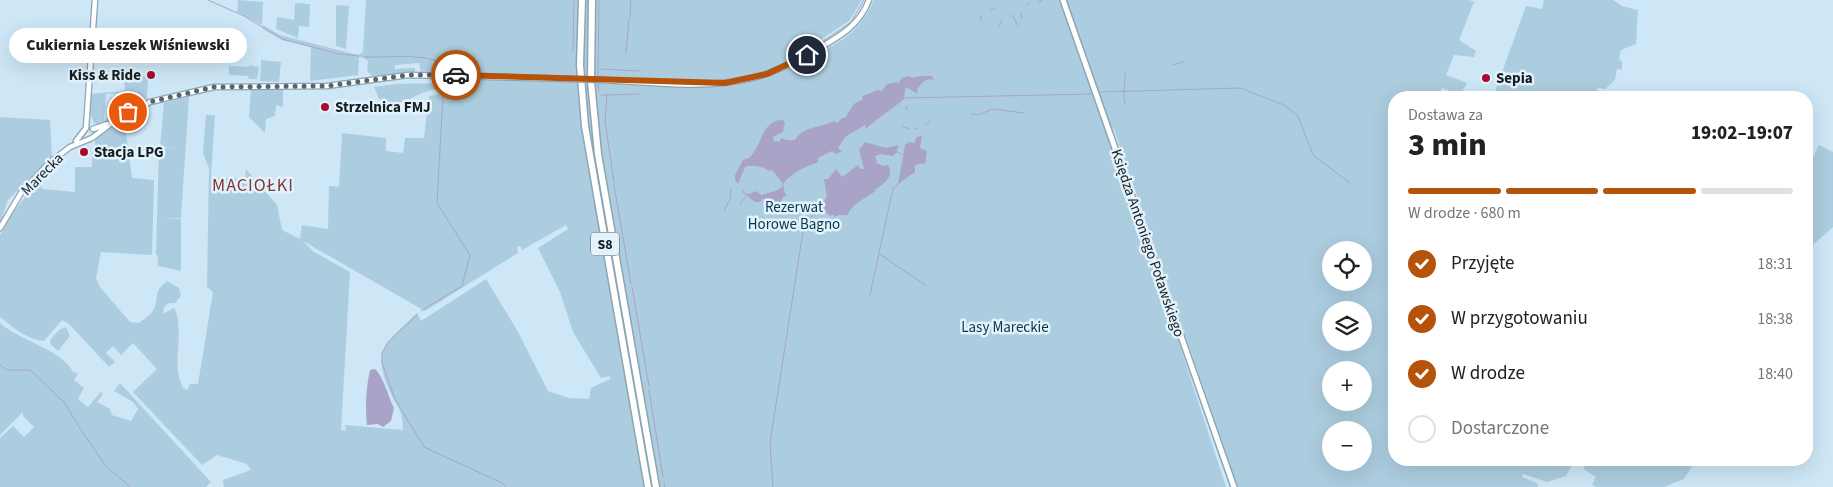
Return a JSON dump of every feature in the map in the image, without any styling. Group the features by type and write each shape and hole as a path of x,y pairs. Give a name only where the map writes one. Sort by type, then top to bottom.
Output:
{"highway":[{"name":"S8","path":"582,0 580,65 587,135 648,487"},
{"name":"S8","path":"592,0 591,81 596,137 656,487"}],"main road":[{"name":"Księdza Antoniego Poławskiego","path":"1063,0 1234,487"}],"street":[{"path":"95,0 86,113 91,130 92,138 85,136 91,130 112,123 128,112 150,102 214,87 327,86 413,75 725,83 761,76 795,62 846,32 861,17 869,0"},
{"name":"Marecka","path":"0,228 32,180 85,136"}],"green space":[{"path":"238,0 263,2 262,25 237,12"},
{"path":"366,0 862,0 849,21 817,42 821,49 855,27 873,0 865,16 855,28 865,17 874,0 1059,0 1165,300 1226,487 224,487 223,480 251,470 247,464 217,455 202,465 133,392 157,369 133,343 121,355 113,346 106,353 115,362 109,367 70,325 62,320 44,341 26,336 0,317 0,235 12,214 40,178 42,189 75,192 75,167 92,167 92,153 96,152 95,141 99,135 124,118 132,178 154,180 152,255 101,252 96,278 100,287 130,322 139,323 151,313 156,305 159,289 167,281 179,288 181,296 175,303 169,303 164,307 163,314 174,308 177,316 179,326 178,368 183,388 187,390 190,384 198,384 213,292 207,287 209,168 203,153 206,115 215,115 211,177 245,179 246,169 277,205 282,230 300,239 302,225 328,229 329,186 339,187 342,133 386,138 386,151 403,153 405,138 424,138 429,96 441,94 446,98 446,74 421,72 419,63 395,65 395,69 415,68 415,72 372,76 367,71 368,61 359,57 358,75 310,81 311,47 282,40 263,29 262,49 263,25 280,35 358,55 363,52","holes":["855,28 840,41 823,51","566,225 568,229 538,248 560,292 573,332 601,378 610,376 610,379 591,388 589,399 569,398 548,391 517,330 486,279 421,321 417,313 396,333 384,350 382,369 393,398 401,412 403,430 345,425 346,431 341,430 350,272 314,252 303,241 425,311 518,253 517,247 520,246 522,250"]},
{"path":"1066,0 1469,0 1474,2 1459,40 1476,51 1474,57 1454,55 1446,75 1467,83 1462,91 1450,91 1442,88 1441,91 1388,91 1388,466 1572,466 1566,476 1547,482 1523,474 1522,477 1537,483 1538,487 1238,487 1114,129 1110,127"},
{"path":"1544,0 1613,0 1622,6 1638,10 1636,44 1621,50 1619,59 1622,62 1622,70 1617,69 1615,80 1605,89 1598,88 1597,91 1495,91 1526,6 1542,9"},
{"path":"295,3 310,4 309,27 299,26 298,38 276,29 277,17 294,20"},
{"path":"336,5 349,6 346,49 336,46"},
{"path":"149,33 148,57 119,59 116,34"},
{"path":"261,60 281,62 279,82 260,81"},
{"path":"249,65 259,67 257,79 249,79 248,76 229,75 229,66 249,67"},
{"path":"148,76 147,98 127,110 125,93 106,94 104,120 117,112 119,115 101,126 94,123 90,113 90,94 125,91 124,78"},
{"path":"438,83 436,89 395,103 379,99 374,87 396,84"},
{"path":"251,89 283,90 283,107 276,105 275,116 266,119 265,133 249,117"},
{"path":"189,97 181,218 163,218 181,219 181,271 158,266 158,256 156,254 159,148 176,148 160,147 164,103"},
{"path":"0,117 50,120 52,157 8,200 0,223"},
{"path":"1819,145 1833,152 1833,227 1813,245 1813,158"},
{"path":"0,323 18,335 50,351 67,364 73,372 78,373 74,380 84,388 78,399 88,407 101,392 103,394 97,402 110,409 112,415 131,421 138,409 133,402 114,391 120,383 211,482 206,487 0,487 0,438 13,426 24,437 34,427 23,416 23,412 0,435"},
{"path":"66,327 70,336 58,351 51,345 50,340 59,330"},
{"path":"1585,466 1692,466 1684,479 1664,487 1596,487 1592,485 1596,477 1583,469"}],"shaded area":[{"path":"908,76 912,78 932,76 934,81 930,79 924,81 917,89 918,94 906,87 904,98 899,103 866,129 865,125 845,137 838,148 842,151 836,154 832,151 818,158 818,162 803,168 783,184 772,170 769,171 755,166 745,167 738,184 735,180 735,175 743,160 749,158 754,153 764,132 775,121 783,120 785,122 783,132 773,137 774,141 780,142 781,138 795,140 802,132 834,121 837,123 842,118 845,118 854,104 863,99 862,96 878,90 882,91 887,84 897,82 898,84 902,78"},
{"path":"922,136 920,148 927,151 925,165 924,163 915,165 915,172 898,184 905,145 909,142 914,143 917,137"},
{"path":"865,142 886,148 898,145 897,152 893,156 881,154 875,156 877,163 883,166 888,165 890,169 887,180 874,190 876,191 855,205 848,215 835,217 833,214 830,216 826,212 813,215 813,208 820,206 827,197 824,179 828,179 836,169 842,177 858,165 861,169 864,169 859,150"},
{"path":"783,186 786,196 783,197 779,207 776,203 773,205 764,201 763,198 760,202 755,202 744,193 750,194 755,191 762,195"},
{"path":"375,369 394,408 391,421 383,427 378,424 367,425 366,404 370,370"}],"waterway":[{"path":"208,0 244,16 282,39 339,54 359,56"},
{"path":"573,51 574,0"},
{"path":"598,78 599,0"},
{"path":"630,17 631,0"},
{"path":"819,44 851,22 864,0"},
{"path":"1038,2 1042,0"},
{"path":"1026,5 1030,2"},
{"path":"1021,13 1022,19"},
{"path":"1013,15 1017,25"},
{"path":"981,16 981,21"},
{"path":"626,53 629,19"},
{"path":"998,27 1002,20"},
{"path":"364,57 403,56 431,59 441,62 445,70"},
{"path":"1172,65 1183,62"},
{"path":"600,69 639,71"},
{"path":"1125,73 1125,104"},
{"path":"598,82 599,91"},
{"path":"1100,92 1240,88 1284,105 1298,116 1313,155 1350,183"},
{"path":"607,95 639,94"},
{"path":"904,98 1093,94"},
{"path":"601,95 607,95 605,121 614,182"},
{"path":"421,311 462,286 470,255 437,203 443,96"},
{"path":"906,110 907,106"},
{"path":"971,114 978,115 993,109 1024,113"},
{"path":"902,126 909,129"},
{"path":"897,152 902,154"},
{"path":"870,295 893,188 898,184"},
{"path":"614,185 631,284"},
{"path":"724,211 730,199 731,188"},
{"path":"740,204 746,196"},
{"path":"773,487 770,443 804,225 813,215"},
{"path":"880,254 925,285"},
{"path":"632,287 649,386"},
{"path":"417,315 388,342 382,353 382,363 395,399 424,447 502,483 506,487"},
{"path":"0,365 7,370 30,370 64,402 78,425"},
{"path":"649,390 663,477"},
{"path":"79,427 106,466 130,487"},
{"path":"664,482 665,487"}],"way so far":[{"path":"128,112 150,102 214,87 327,86 408,75 456,75"}],"place":[{"name":"Kiss & Ride","path":"151,75"},
{"name":"Sepia","path":"1486,78"},
{"name":"Strzelnica FMJ","path":"325,107"},
{"name":"Cukiernia Leszek Wiśniewski","path":"128,112"},
{"name":"Stacja LPG","path":"84,152"}],"district":[{"name":"MACIOŁKI","path":"253,185"}],"route":[{"path":"456,75 725,83 767,74 807,55"}],"park label":[{"name":"Rezerwat Horowe Bagno","path":"794,216"},
{"name":"Lasy Mareckie","path":"1005,327"}]}
